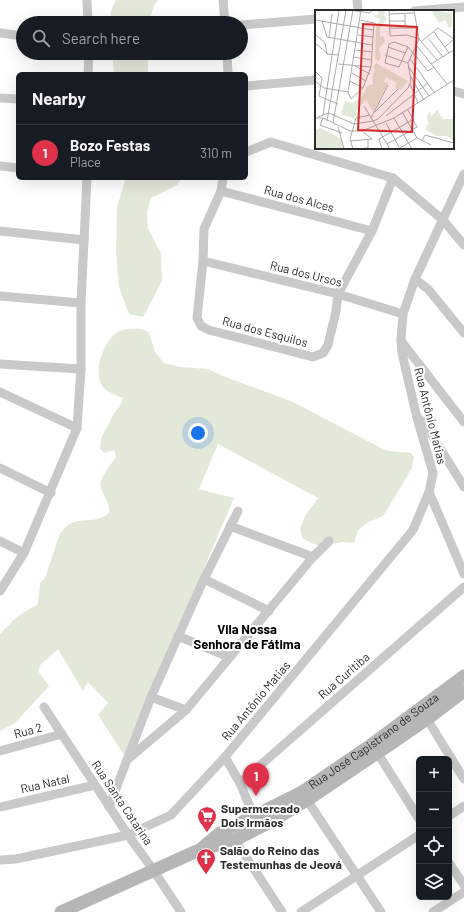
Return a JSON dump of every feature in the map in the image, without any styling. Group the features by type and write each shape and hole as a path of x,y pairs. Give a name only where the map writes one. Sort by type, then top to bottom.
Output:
{"main road":[{"name":"Rua José Capistrano de Souza","path":"61,912 197,851 235,840 272,821 307,800 374,749 464,676"},
{"name":"Rua José Capistrano de Souza","path":"197,851 220,833 302,792 427,719 464,691"}],"street":[{"path":"87,0 88,16"},
{"path":"223,0 224,16"},
{"path":"357,0 358,10"},
{"path":"426,10 464,7"},
{"path":"248,24 315,19"},
{"path":"0,33 16,35"},
{"path":"88,72 89,60"},
{"path":"227,60 228,72"},
{"path":"248,86 315,80"},
{"path":"454,91 464,94"},
{"path":"0,98 16,99"},
{"path":"248,151 271,142 393,178 443,220 464,245"},
{"path":"0,166 16,168"},
{"name":"Rua Antônio Matias","path":"0,860 16,859 128,835 171,815 225,757 413,530 429,492 433,473 417,418 406,352 401,340 403,314 415,280 464,174"},
{"path":"338,294 372,231 393,178"},
{"path":"0,591 24,553 77,428 81,368 81,303 87,180"},
{"path":"203,261 204,229 221,191 223,180"},
{"name":"Rua dos Alces","path":"221,191 372,231"},
{"path":"0,231 84,240"},
{"name":"Rua dos Ursos","path":"203,261 338,294 403,314"},
{"name":"Rua dos Esquilos","path":"203,261 197,318 201,326 209,330 314,357 323,353 328,345 336,311 338,294"},
{"path":"415,280 428,289 464,333"},
{"path":"0,296 81,303"},
{"path":"406,352 464,422"},
{"path":"0,364 81,368"},
{"path":"0,392 77,428"},
{"path":"417,418 425,424 464,487"},
{"path":"0,468 50,493"},
{"path":"429,492 464,574"},
{"path":"109,807 151,697 204,579 238,512"},
{"path":"230,526 313,557"},
{"path":"0,541 24,553"},
{"path":"127,760 186,710 313,557 329,541"},
{"path":"204,579 269,611"},
{"name":"Rua Curitiba","path":"240,782 464,587"},
{"path":"178,636 229,657"},
{"path":"151,697 186,710"},
{"name":"Rua Santa Catarina","path":"44,707 109,807 181,912"},
{"path":"427,719 464,779"},
{"name":"Rua 2","path":"0,751 62,734"},
{"path":"374,749 416,814"},
{"path":"225,757 240,782 254,816"},
{"name":"Rua Natal","path":"0,807 95,785"},
{"path":"307,800 381,912"},
{"path":"452,814 464,806"},
{"path":"301,912 416,837"},
{"path":"235,840 282,912"},
{"path":"452,868 464,886"},
{"path":"433,912 464,892"}],"green space":[{"path":"116,0 158,0 151,16 111,16 111,11"},
{"path":"113,60 148,60 148,72 114,72"},
{"path":"125,180 180,180 177,185 151,198 147,212 148,229 161,253 162,281 143,317 129,314 119,287 116,249 117,207"},
{"path":"125,329 142,329 149,332 155,352 164,363 180,367 208,369 293,402 381,448 389,451 411,453 414,457 412,468 383,516 367,523 358,530 354,543 342,542 322,546 303,539 300,529 305,516 318,498 218,444 199,489 234,498 124,755 98,715 108,703 88,682 83,691 58,649 41,664 38,671 49,686 51,684 15,723 0,731 0,634 18,616 38,604 40,583 45,578 59,536 64,528 76,521 96,519 109,513 108,504 100,485 104,475 116,457 114,450 104,453 100,448 100,444 112,416 123,398 110,393 104,388 100,382 99,366 104,348 114,335"}],"place":[{"name":"Bozo Festas","path":"256,796"},
{"name":"Supermercado Dois Irmãos","path":"207,833"},
{"name":"Salão do Reino das Testemunhas de Jeová","path":"206,875"}],"district":[{"name":"Vila Nossa Senhora de Fátima","path":"247,636"}]}
